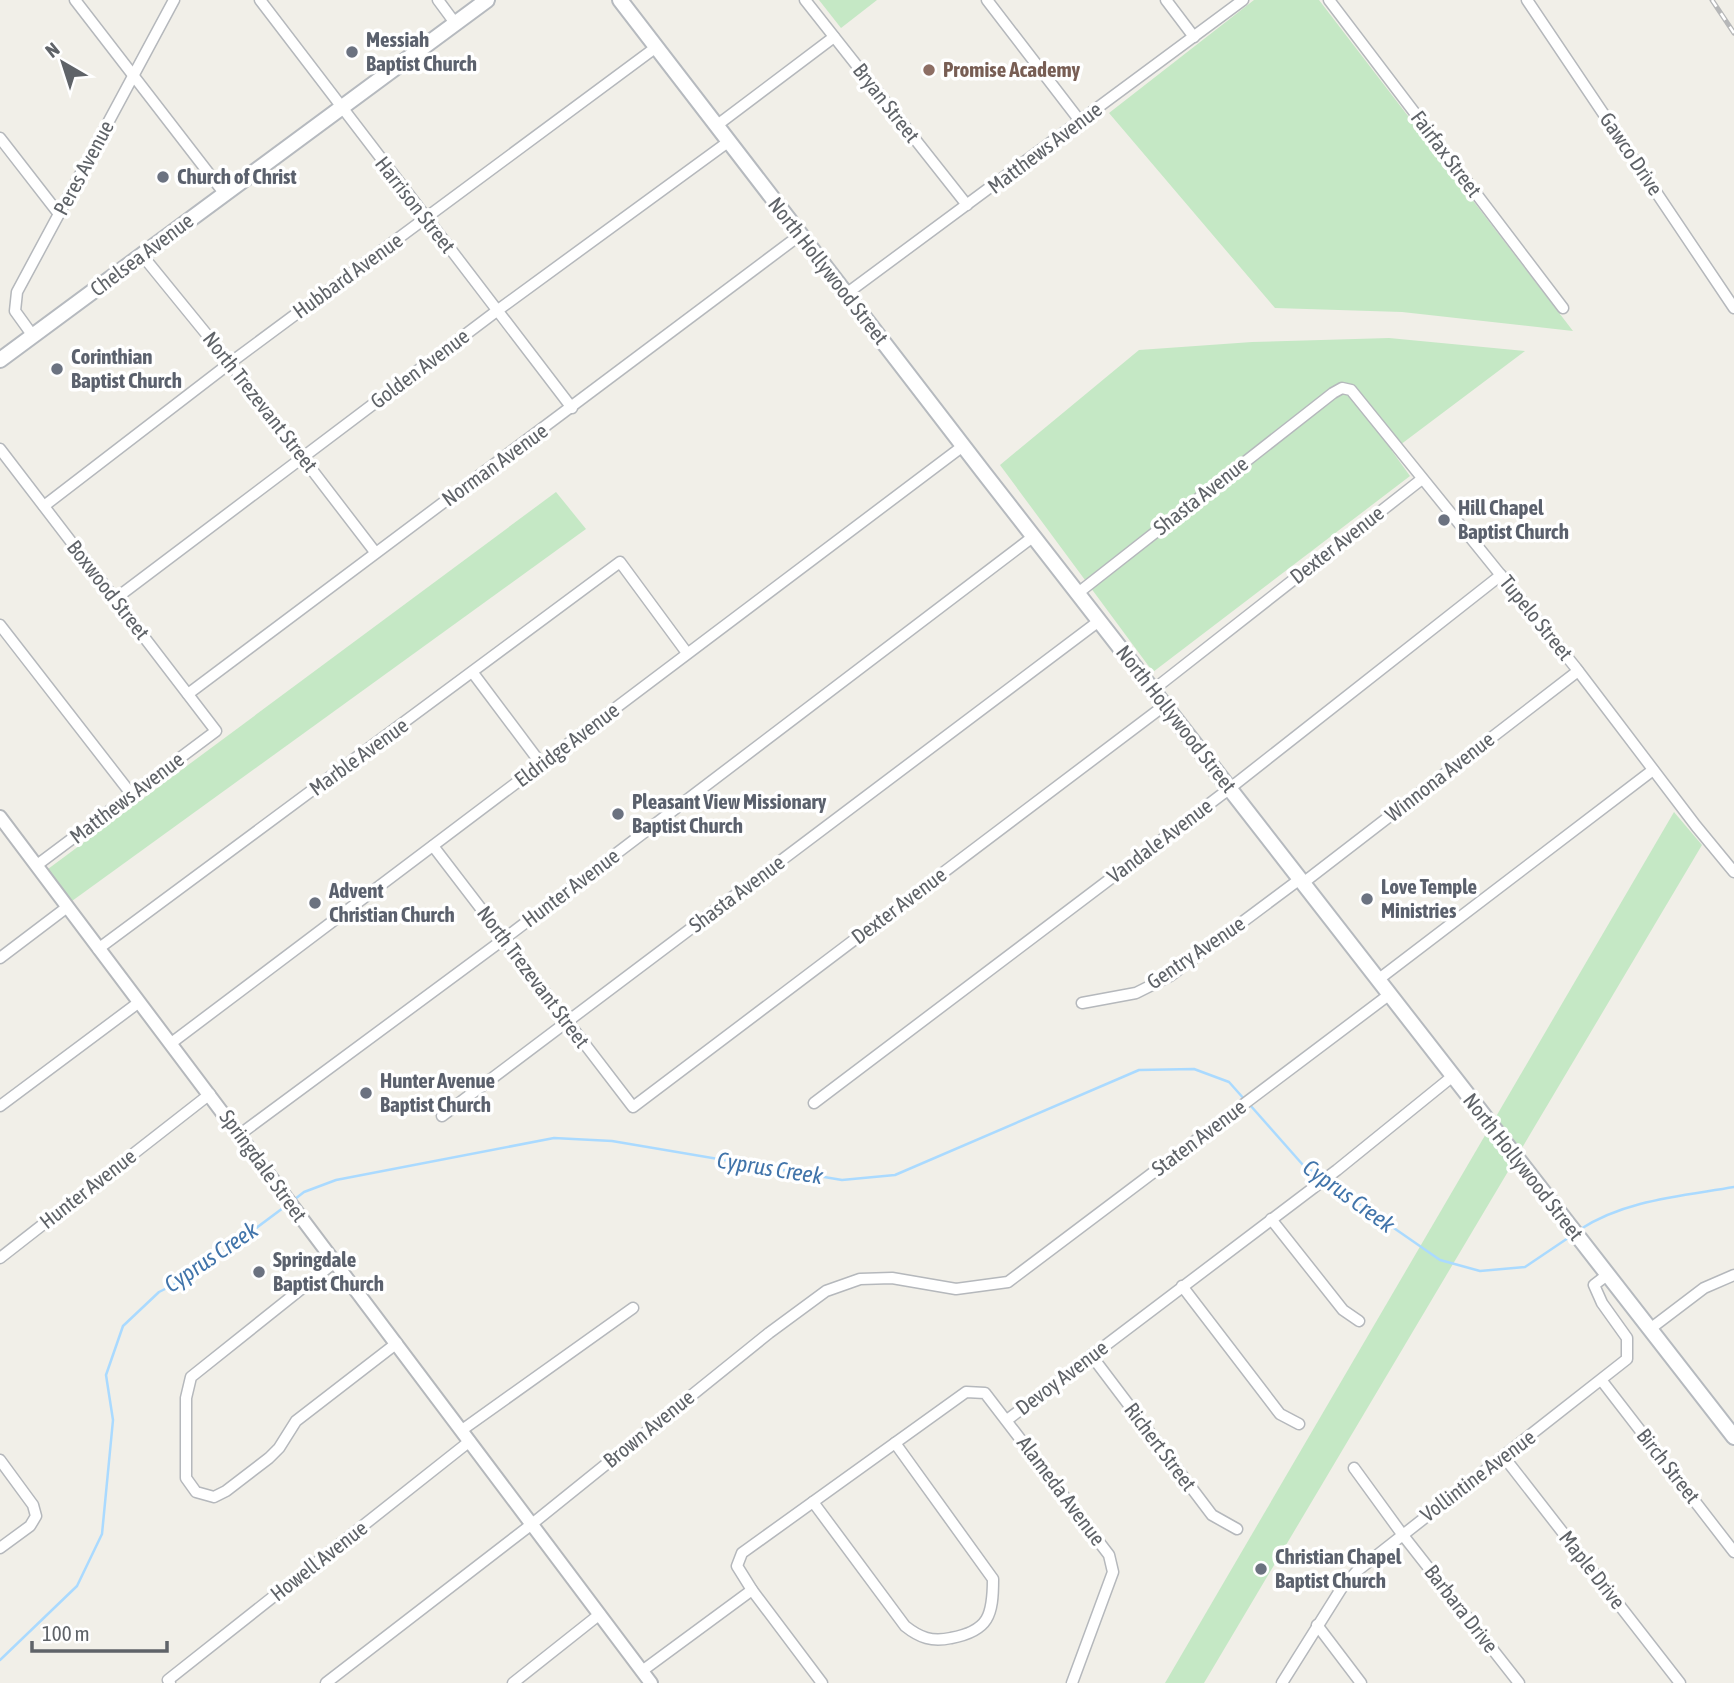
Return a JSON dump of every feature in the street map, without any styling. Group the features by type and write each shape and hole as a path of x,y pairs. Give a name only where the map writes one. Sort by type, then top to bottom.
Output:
{"main road":[{"name":"Chelsea Avenue","path":"0,360 487,0"},
{"name":"North Hollywood Street","path":"620,0 963,446 1734,1437"}],"street":[{"path":"75,0 224,193"},
{"name":"Peres Avenue","path":"33,336 15,311 17,292 174,0"},
{"name":"Harrison Street","path":"260,0 572,408"},
{"path":"438,0 455,23"},
{"name":"Bryan Street","path":"805,0 967,205"},
{"path":"987,0 1080,121"},
{"path":"1167,0 1194,37"},
{"name":"Matthews Avenue","path":"846,294 1242,0"},
{"name":"Fairfax Street","path":"1329,0 1563,308"},
{"name":"Gawco Drive","path":"1527,0 1734,308"},
{"path":"716,125 834,37"},
{"name":"Hubbard Avenue","path":"44,506 230,363 655,48"},
{"path":"0,138 59,214"},
{"name":"Golden Avenue","path":"115,599 498,310 728,142"},
{"name":"Norman Avenue","path":"188,694 800,235"},
{"name":"North Trezevant Street","path":"142,255 230,363 374,552"},
{"name":"Tupelo Street","path":"1325,399 1342,388 1355,392 1578,671 1734,872"},
{"name":"Shasta Avenue","path":"1078,593 1325,399"},
{"name":"Eldridge Avenue","path":"170,1044 963,446"},
{"name":"Boxwood Street","path":"0,449 216,731"},
{"name":"Dexter Avenue","path":"1153,690 1422,478"},
{"name":"Hunter Avenue","path":"239,1135 504,939 1034,537"},
{"name":"Marble Avenue","path":"97,949 620,562 687,653"},
{"name":"Vandale Avenue","path":"814,1104 1229,789 1501,575"},
{"name":"Shasta Avenue","path":"442,1116 1099,621"},
{"path":"0,625 132,795"},
{"name":"Winnona Avenue","path":"1301,881 1578,671"},
{"path":"473,673 542,765"},
{"name":"Dexter Avenue","path":"634,1107 1165,705"},
{"name":"Matthews Avenue","path":"37,865 216,731"},
{"path":"1379,979 1653,770"},
{"name":"Springdale Street","path":"0,817 651,1683"},
{"name":"North Trezevant Street","path":"433,846 634,1107"},
{"name":"Gentry Avenue","path":"1082,1003 1136,993 1170,976 1301,881"},
{"path":"0,958 66,908"},
{"name":"Staten Avenue","path":"1008,1282 1390,994"},
{"path":"0,1106 138,1003"},
{"name":"Devoy Avenue","path":"752,1590 737,1566 742,1553 966,1392 985,1393 1007,1420 1337,1170 1453,1076"},
{"name":"Hunter Avenue","path":"0,1258 210,1094"},
{"path":"1271,1219 1343,1310 1359,1321"},
{"path":"335,1262 191,1377 186,1398 188,1483 196,1492 209,1497 226,1491 275,1453 296,1421 397,1342"},
{"name":"Vollintine Avenue","path":"1282,1683 1341,1589 1357,1571 1627,1359 1627,1338 1602,1303 1594,1285 1607,1275"},
{"path":"1650,1329 1704,1288 1734,1275"},
{"name":"Brown Avenue","path":"326,1683 532,1524 769,1333 827,1291 860,1279 892,1278 956,1289 1008,1282"},
{"path":"1182,1286 1280,1414 1300,1424"},
{"path":"462,1430 633,1308"},
{"name":"Richert Street","path":"1091,1355 1212,1515 1237,1530"},
{"name":"Birch Street","path":"1602,1381 1734,1552"},
{"name":"Alameda Avenue","path":"1007,1420 1109,1555 1113,1572 1072,1683"},
{"name":"Howell Avenue","path":"169,1682 470,1441"},
{"path":"813,1502 905,1626 919,1637 939,1641 971,1634 982,1626 993,1604 993,1579 895,1443"},
{"name":"Maple Drive","path":"1504,1457 1680,1683"},
{"path":"0,1460 36,1510 34,1522 0,1548"},
{"name":"Barbara Drive","path":"1354,1468 1402,1534 1519,1683"},
{"path":"642,1671 752,1590 822,1683"},
{"path":"513,1683 600,1614"},
{"path":"1317,1625 1362,1683"}],"green space":[{"path":"819,0 877,0 841,28"},
{"path":"1254,0 1319,0 1573,331 1402,312 1275,308 1109,113"},
{"path":"1389,338 1525,351 1392,451 1410,476 1153,672 1000,465 1139,350 1252,342"},
{"path":"556,492 586,529 72,901 48,869"},
{"path":"1674,812 1702,845 1204,1683 1165,1683"}],"waterway":[{"name":"Cyprus Creek","path":"295,1199 304,1192 336,1180 554,1138 612,1141 842,1180 895,1175 1139,1070 1194,1069 1229,1082 1245,1100"},
{"name":"Cyprus Creek","path":"1250,1105 1303,1165 1321,1177"},
{"name":"Cyprus Creek","path":"1326,1181 1440,1260 1480,1271 1525,1267 1571,1236"},
{"name":"Cyprus Creek","path":"1579,1230 1596,1220 1634,1206 1734,1187"},
{"name":"Cyprus Creek","path":"0,1660 77,1586 102,1534 113,1420 106,1375 123,1326 159,1292 193,1275 287,1205"}],"railway":[{"path":"1712,0 1734,33"}],"place":[{"name":"Messiah Baptist Church","path":"352,52"},
{"name":"Promise Academy","path":"929,70"},
{"name":"Church of Christ","path":"163,177"},
{"name":"Corinthian Baptist Church","path":"57,369"},
{"name":"Hill Chapel Baptist Church","path":"1444,520"},
{"name":"Pleasant View Missionary Baptist Church","path":"618,814"},
{"name":"Love Temple Ministries","path":"1367,899"},
{"name":"Advent Christian Church","path":"315,903"},
{"name":"Hunter Avenue Baptist Church","path":"366,1093"},
{"name":"Springdale Baptist Church","path":"259,1272"},
{"name":"Christian Chapel Baptist Church","path":"1261,1569"}]}
